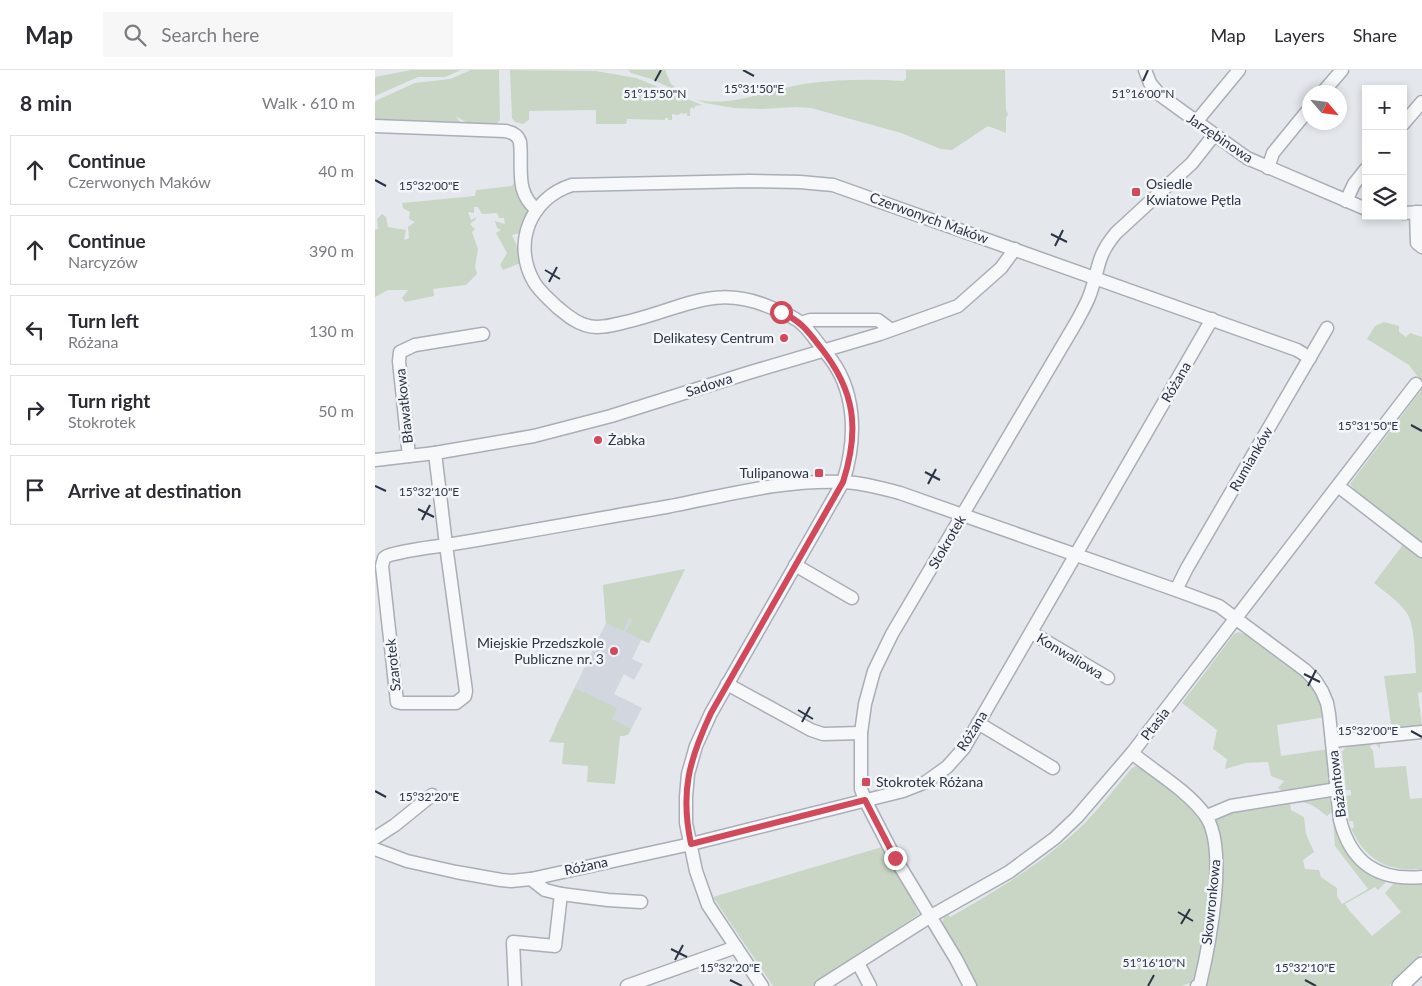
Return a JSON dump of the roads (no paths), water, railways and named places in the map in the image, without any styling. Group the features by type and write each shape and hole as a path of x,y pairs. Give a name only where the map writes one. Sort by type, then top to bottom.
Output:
{"main road":[{"path":"1401,986 1422,965"}],"street":[{"name":"Jarzębinowa","path":"1145,70 1153,88 1196,122 1247,158 1362,207"},
{"path":"1196,122 1239,70"},
{"path":"1329,85 1342,70"},
{"path":"1407,119 1422,102"},
{"path":"1268,168 1273,153 1302,118"},
{"path":"375,126 505,131 512,133 517,136 520,142 523,193 537,210"},
{"name":"Stokrotek","path":"970,986 931,916 895,858 861,789 861,733 865,704 874,671 893,634 1077,321 1089,298 1100,257 1105,246 1116,233 1191,163 1214,135"},
{"path":"1346,201 1354,184 1362,174"},
{"name":"Czerwonych Maków","path":"762,986 708,905 696,871 687,823 686,797 688,774 696,746 711,713 843,482 853,434 848,397 837,368 801,323 758,303 735,297 721,296 703,299 621,323 604,326 587,326 574,320 542,293 527,265 524,244 528,225 537,210 556,192 572,185 749,181 813,182 833,185 1212,319 1297,350 1310,358"},
{"path":"1419,212 1417,243 1422,247"},
{"name":"Sadowa","path":"375,460 435,453 534,436 611,416 951,309 958,306 1006,263 1015,249"},
{"name":"Różana","path":"375,849 407,861 456,872 501,880 531,879 691,844 903,791 927,782 947,767 964,748 1212,319"},
{"path":"801,323 810,320 878,320 890,329"},
{"name":"Rumianków","path":"1176,590 1327,328"},
{"name":"Bławatkowa","path":"409,456 399,361 401,352 415,345 483,334"},
{"name":"Ptasia","path":"821,986 931,916 1009,872 1055,838 1090,803 1131,754 1237,618 1416,384"},
{"name":"Szarotek","path":"435,453 467,691 465,696 456,703 401,704 397,702 384,558 390,555 446,545"},
{"path":"446,545 557,527 591,519 795,483 843,482 885,489 1077,554 1219,606 1237,618"},
{"path":"1338,486 1422,551"},
{"path":"795,565 852,598"},
{"name":"Bażantowa","path":"1237,618 1305,670 1322,690 1327,703 1344,835 1351,849 1363,862 1378,871 1395,877 1422,877"},
{"name":"Konwaliowa","path":"1032,633 1108,678"},
{"path":"727,684 811,730 823,734 861,733"},
{"path":"978,723 1053,768"},
{"path":"1332,742 1422,732"},
{"name":"Skowronkowa","path":"1131,754 1189,797 1207,816 1215,838 1217,865 1205,962 1200,984 1197,986"},
{"path":"1207,816 1231,806 1337,789"},
{"path":"375,838 432,795"},
{"name":"Różana","path":"531,879 545,890 561,894 641,902"},
{"name":"Różana","path":"515,986 513,942 555,946 561,894"},
{"path":"627,986 736,948"},
{"path":"859,963 871,986"}],"place":[{"name":"Osiedle Kwiatowe Pętla","path":"1136,192"},
{"name":"Delikatesy Centrum","path":"784,338"},
{"name":"Żabka","path":"598,440"},
{"name":"Tulipanowa","path":"819,473"},
{"name":"Miejskie Przedszkole Publiczne nr. 3","path":"614,651"},
{"name":"Stokrotek Różana","path":"866,782"}]}
